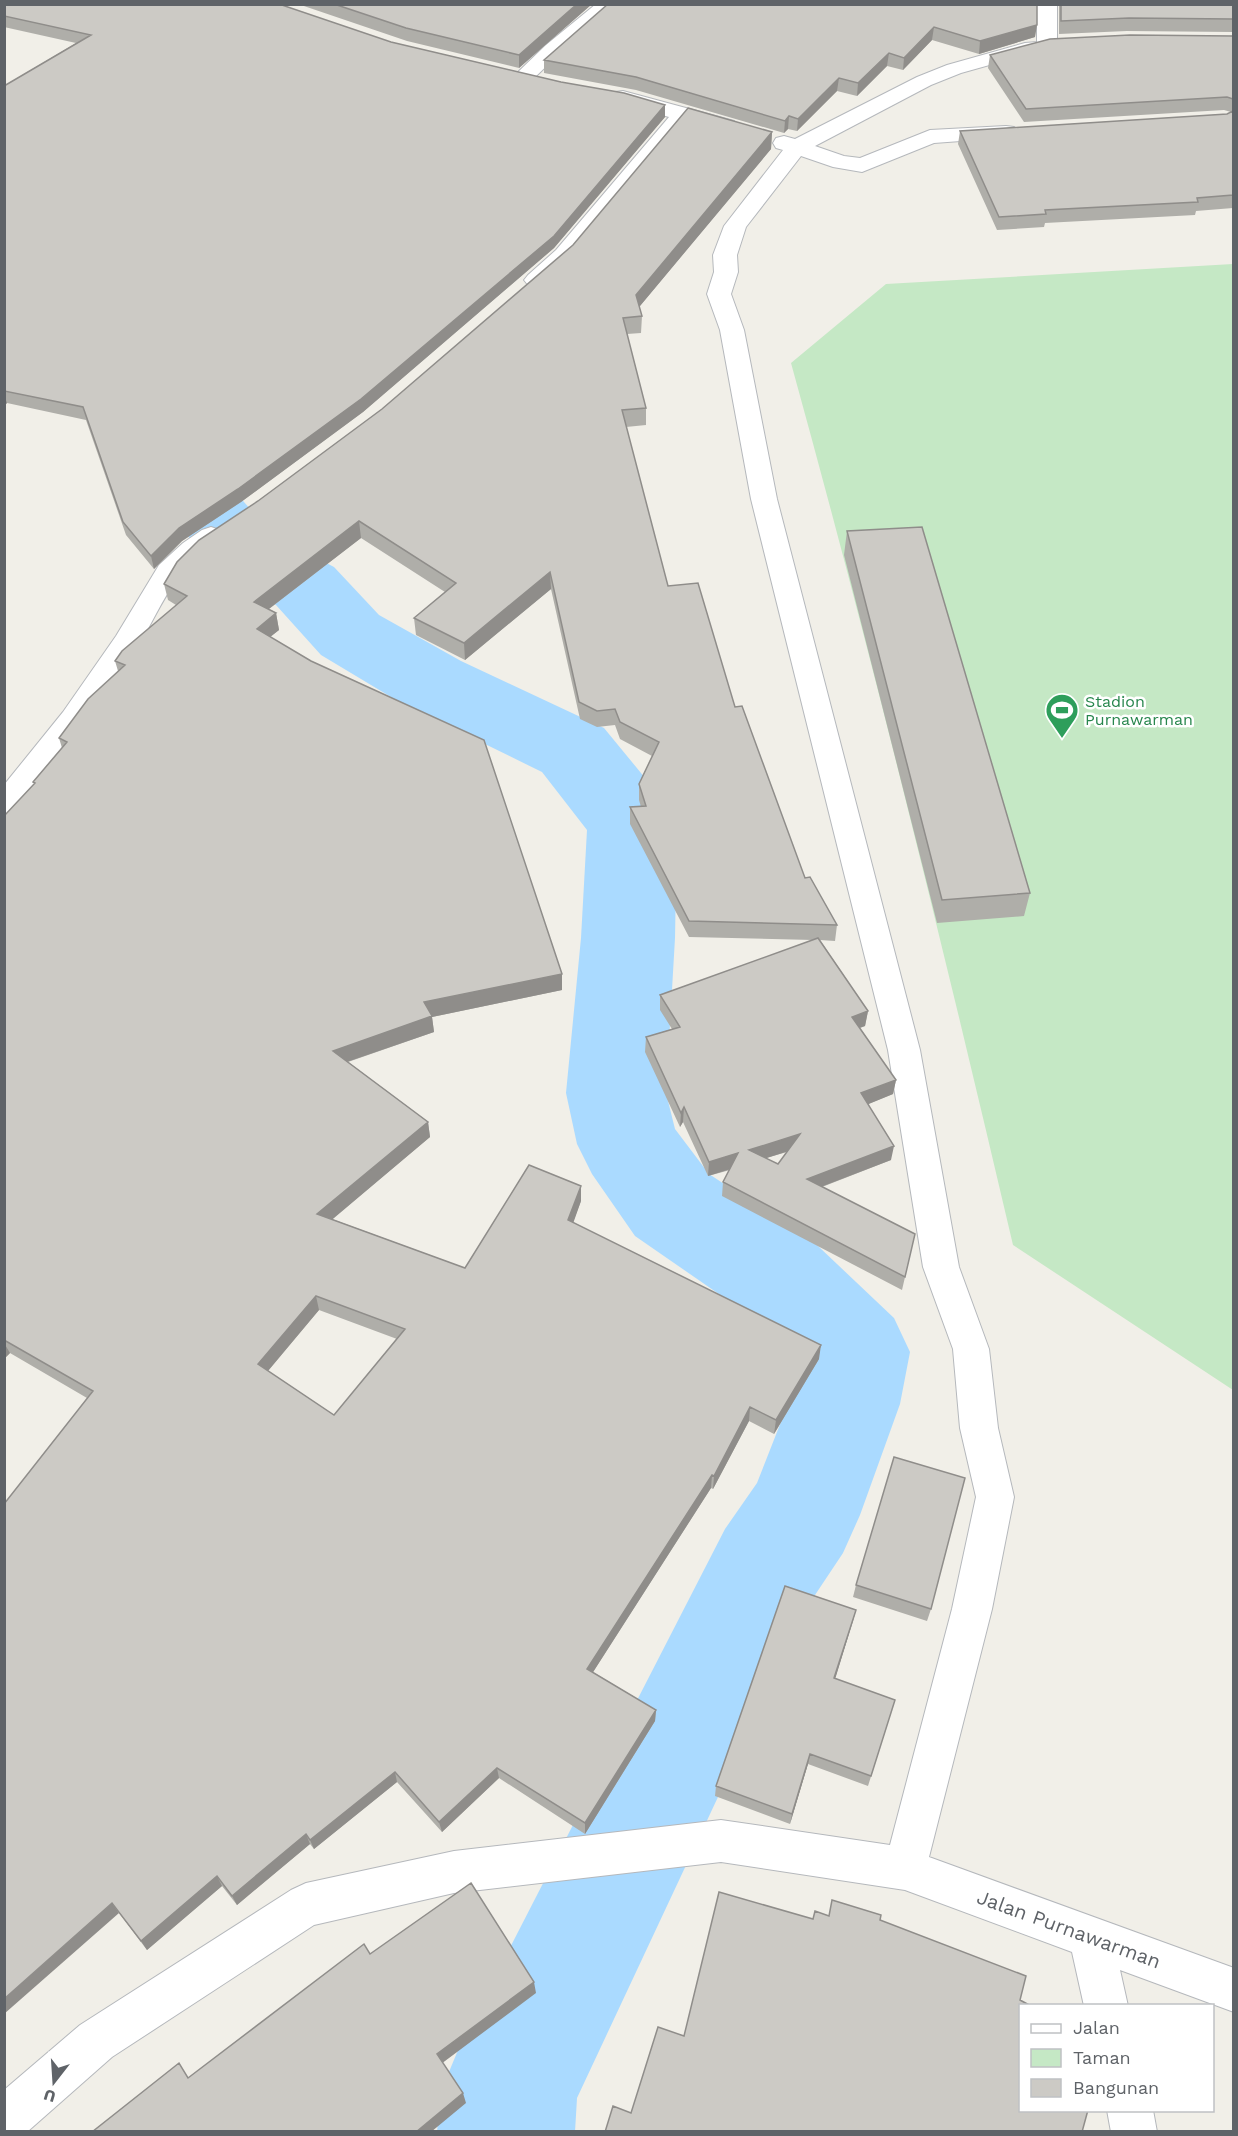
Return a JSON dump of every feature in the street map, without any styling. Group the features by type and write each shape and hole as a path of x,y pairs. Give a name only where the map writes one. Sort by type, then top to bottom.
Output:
{"street":[{"path":"502,72 534,79 553,48 609,4"},
{"path":"905,1869 972,1609 995,1497 979,1428 971,1349 941,1267 904,1050 764,499 732,330 719,294 726,272 725,255 735,226 797,147 924,81 954,69 1061,42 1047,4"},
{"path":"605,93 740,130"},
{"path":"520,293 564,255 683,113"},
{"path":"763,137 841,162 862,165 930,137 1024,131"},
{"path":"4,806 73,719 127,642 169,571 192,549 231,523"},
{"name":"Jalan Purnawarman","path":"4,2121 96,2041 306,1905 454,1872 722,1841 905,1869 1233,1990"},
{"path":"1090,1936 1106,2004"},
{"path":"1130,2112 1134,2132"}],"green space":[{"name":"Stadion Purnawarman","path":"1233,264 1233,1390 1013,1245 906,803 791,363 886,284"}],"building":[{"path":"4,4 279,4 391,42 561,82 624,93 665,105 554,236 361,399 238,489 179,528 151,556 123,522 83,407 4,391 4,86 91,35 4,16"},
{"path":"334,4 577,4 519,55 406,28"},
{"path":"608,4 1037,4 1037,25 980,41 934,27 904,58 889,53 858,83 839,78 798,119 789,116 785,121 636,77 544,60"},
{"path":"1061,4 1233,4 1233,19 1129,18 1061,21"},
{"path":"1130,35 1233,36 1233,99 1227,97 1026,109 990,55 1050,39"},
{"path":"688,108 772,132 636,295 642,316 623,318 646,408 622,410 668,586 698,583 735,707 742,706 805,878 810,877 837,925 689,921 630,807 646,806 639,784 659,742 620,722 615,709 597,711 579,702 550,572 464,643 414,618 456,583 359,521 254,602 276,613 257,629 311,661 484,740 562,974 424,1002 432,1016 333,1051 428,1122 317,1214 465,1268 529,1165 581,1186 568,1220 821,1345 776,1420 750,1407 714,1476 712,1475 587,1669 656,1710 585,1823 497,1768 439,1822 395,1772 310,1840 306,1834 232,1896 217,1876 141,1941 112,1903 4,1999 4,1504 93,1391 4,1340 4,816 35,783 33,782 67,742 59,738 88,699 125,665 115,661 122,651 187,596 164,584 177,562 199,540 258,501 382,409 573,245","holes":["316,1296 405,1329 334,1415 258,1364"]},
{"path":"1233,111 1233,195 1197,198 1198,202 1045,210 1046,214 999,217 960,131 1227,114"},
{"path":"922,527 1030,893 942,900 847,531"},
{"path":"818,938 868,1011 852,1017 896,1080 861,1093 894,1146 807,1179 915,1234 905,1277 723,1182 738,1153 709,1162 684,1107 681,1113 646,1037 680,1027 660,995","holes":["800,1134 778,1164 749,1150"]},
{"path":"894,1457 965,1478 931,1609 856,1585"},
{"path":"785,1586 856,1610 834,1678 895,1700 871,1776 810,1754 792,1814 716,1786"},
{"path":"471,1883 534,1982 437,2054 463,2093 416,2132 92,2132 179,2063 188,2078 364,1944 370,1954"},
{"path":"719,1892 813,1919 815,1911 829,1916 832,1900 881,1915 880,1920 1026,1976 1020,2000 1027,2004 1019,2004 1019,2112 1087,2112 1082,2132 605,2132 613,2106 631,2113 658,2027 684,2036"}],"waterway":[{"path":"169,403 156,428 182,480 245,553 305,586 350,635 431,682 573,750 632,824 628,938 616,1093 628,1144 672,1205 780,1278 855,1352 844,1404 802,1515 766,1568 509,2091 506,2132"}],"place":[{"name":"Stadion Purnawarman","path":"1062,739"}]}
